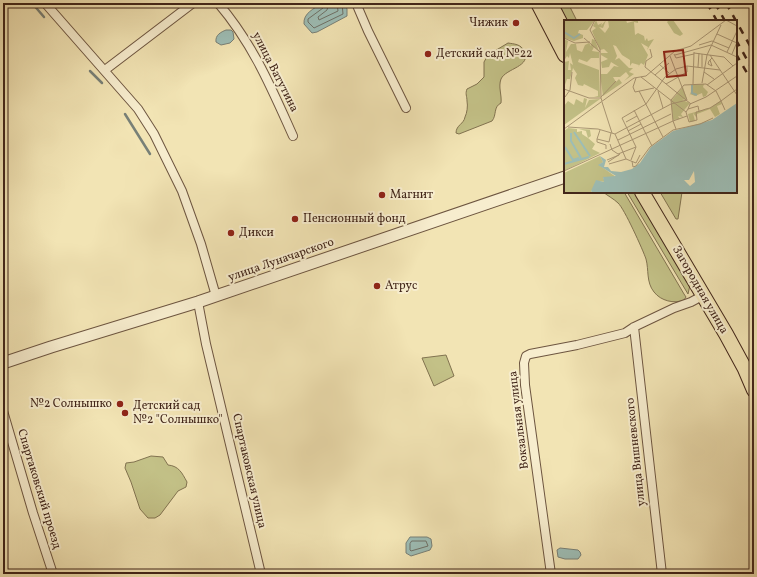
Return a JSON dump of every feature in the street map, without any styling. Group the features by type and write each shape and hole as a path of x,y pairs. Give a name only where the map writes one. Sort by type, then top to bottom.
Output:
{"highway":[{"path":"538,3 564,53"},
{"path":"550,3 564,30"},
{"name":"Загородная улица","path":"643,193 704,295 745,369 754,390"},
{"name":"Загородная улица","path":"652,193 710,288 754,369"}],"street":[{"path":"45,3 138,109 154,134 182,191 201,244 216,296"},
{"path":"105,70 193,3"},
{"name":"улица Ватутина","path":"218,3 235,22 252,50 271,85 293,136"},
{"path":"356,3 368,32 406,108"},
{"name":"улица Луначарского","path":"3,363 198,302 564,177"},
{"name":"Вокзальная улица","path":"551,574 525,385 524,363 526,356 625,333 634,327 704,295"},
{"name":"Спартаковская улица","path":"198,302 206,344 261,574"},
{"name":"улица Вишневского","path":"634,327 662,574"},
{"name":"Спартаковский проезд","path":"3,411 32,513 53,574"}],"shaded area":[{"path":"558,3 568,3 576,20 566,20"},
{"path":"508,43 521,47 526,56 522,64 508,72 501,79 501,103 496,109 492,121 459,134 456,133 457,128 463,121 466,114 467,89 477,84 484,77 484,62 488,55"},
{"path":"604,193 625,193 686,297 684,300 672,302 664,300 660,298 651,288 646,259 629,221 621,206"},
{"path":"628,193 636,193 690,285 688,294"},
{"path":"661,193 682,193 678,219 676,219"},
{"path":"446,355 454,376 434,386 422,358"},
{"path":"151,456 163,457 168,465 180,470 187,482 186,487 178,491 160,515 155,518 148,518 140,509 125,468 126,463"}],"water":[{"path":"322,3 345,3 347,16 317,32 312,33 304,24 305,17"},
{"path":"226,30 231,30 233,32 234,39 230,43 221,45 216,42 216,37"},
{"path":"410,537 427,537 431,539 432,546 430,550 411,556 406,553 406,543"},
{"path":"560,548 578,550 581,555 578,559 565,559 558,557 557,550"}],"waterway":[{"path":"32,3 44,17"},
{"path":"90,71 102,83"},
{"path":"125,114 150,154"}],"railway":[{"path":"707,3 716,20"},
{"path":"715,3 724,20"},
{"path":"726,3 736,20"},
{"path":"737,23 754,53"},
{"path":"737,42 754,72"},
{"path":"737,56 754,85"}],"place":[{"name":"Чижик","path":"516,23"},
{"name":"Детский сад №22","path":"428,54"},
{"name":"Магнит","path":"382,195"},
{"name":"Пенсионный фонд","path":"295,219"},
{"name":"Дикси","path":"231,233"},
{"name":"Атрус","path":"377,286"},
{"name":"№2 Солнышко","path":"120,404"},
{"name":"Детский сад №2 \"Солнышко\"","path":"125,413"}]}
